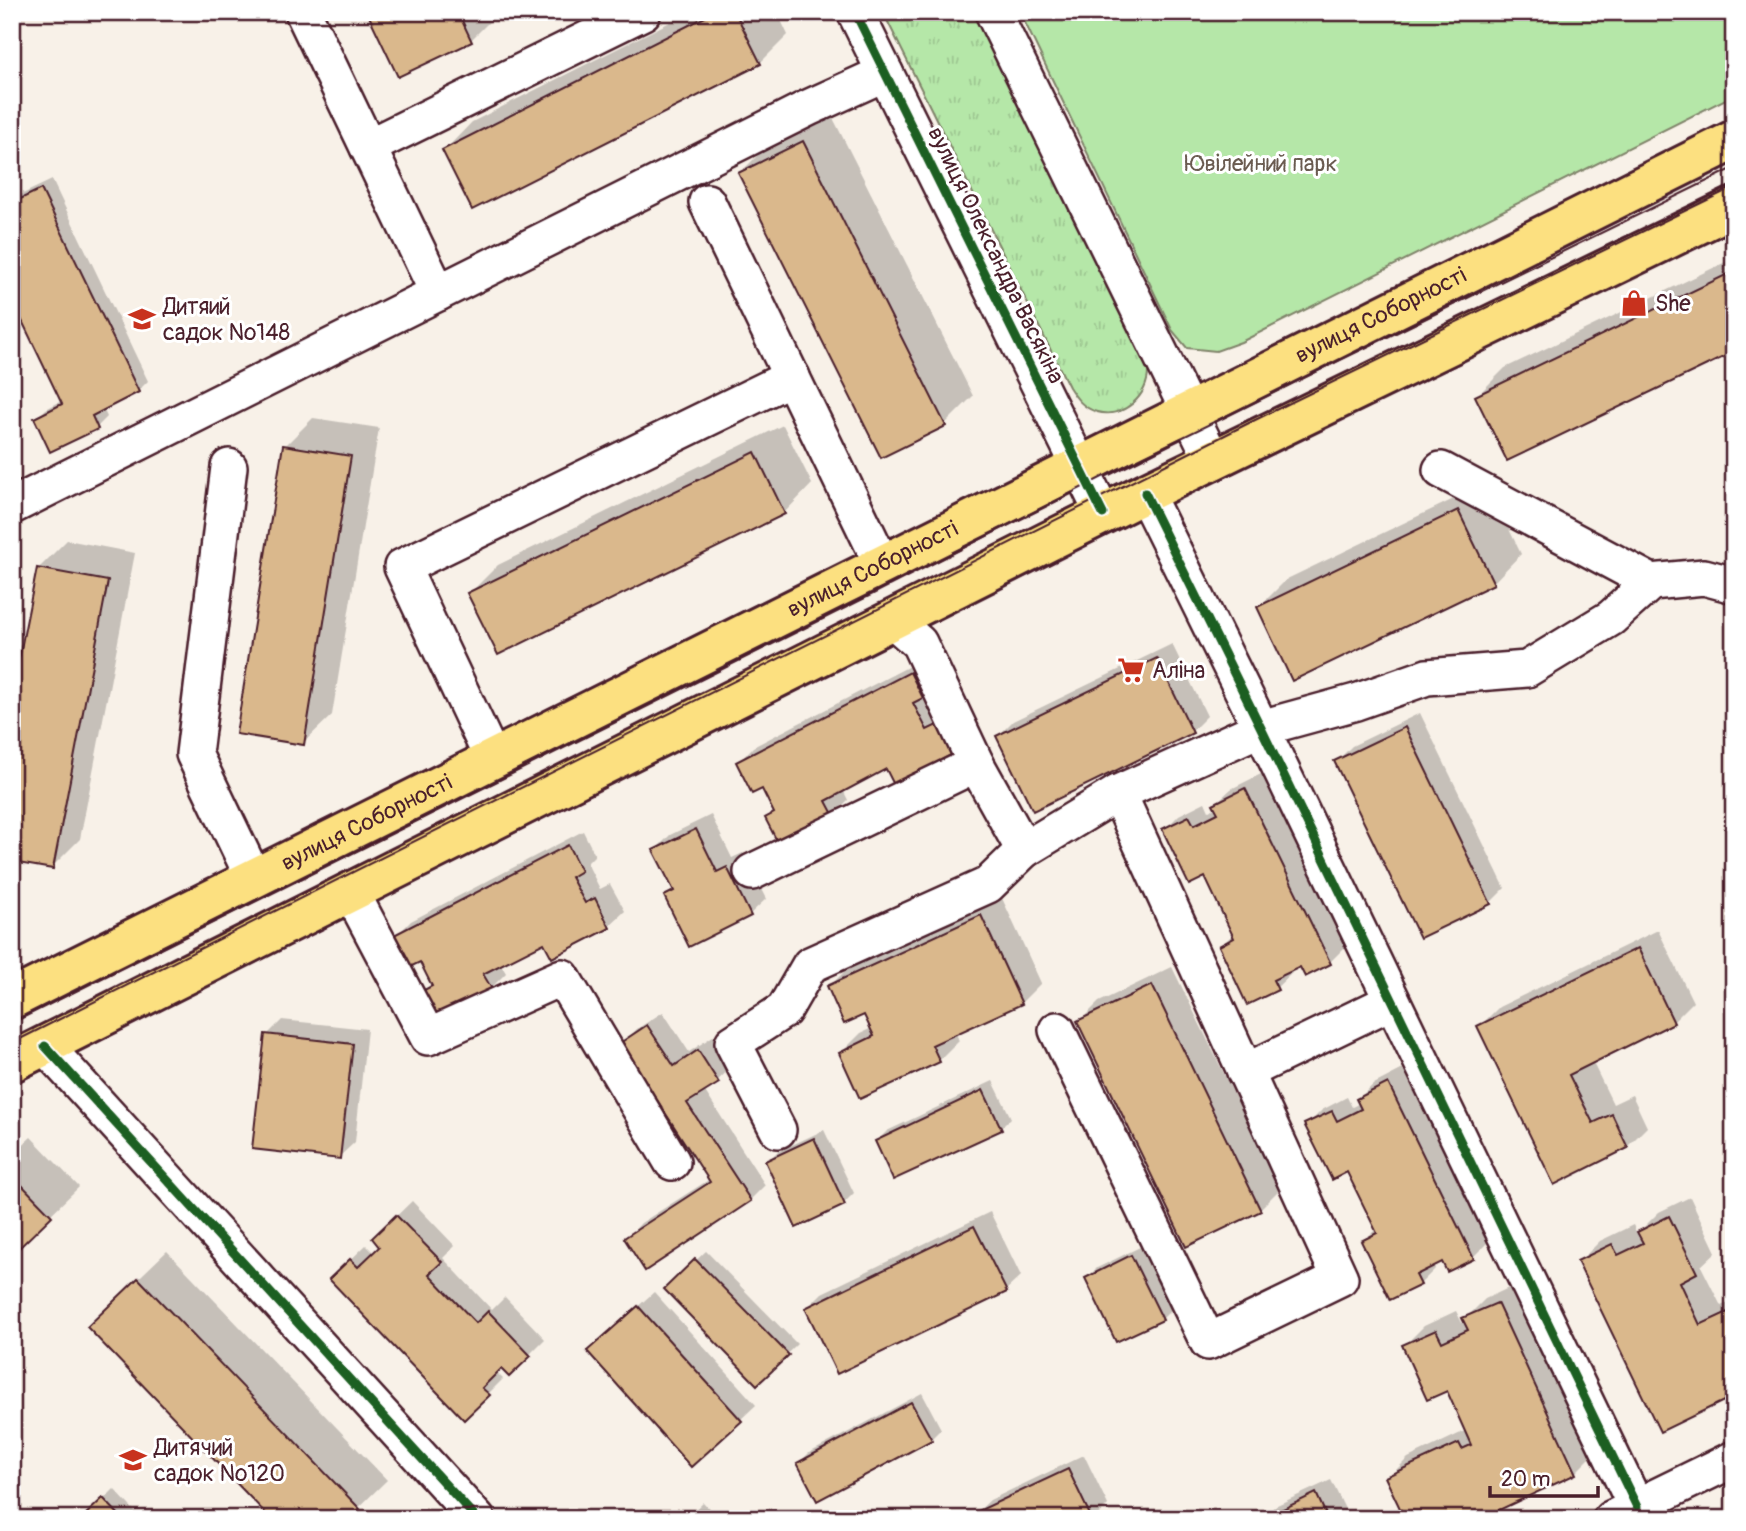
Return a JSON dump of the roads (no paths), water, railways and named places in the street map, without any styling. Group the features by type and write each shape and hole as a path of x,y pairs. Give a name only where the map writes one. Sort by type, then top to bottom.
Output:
{"main road":[{"name":"вулиця Соборності","path":"12,999 1188,409 1734,140"},
{"path":"28,1054 1145,493 1734,208"}],"street":[{"path":"303,12 438,293"},
{"path":"368,147 643,12"},
{"name":"вулиця Олександра Васякіна","path":"855,12 1103,514"},
{"path":"993,12 1213,461"},
{"path":"12,506 796,114 885,73"},
{"path":"708,202 882,564"},
{"path":"493,760 402,568 792,377"},
{"path":"229,467 194,754 254,878"},
{"path":"1441,470 1651,582 1704,577 1734,585"},
{"path":"1145,493 1392,1001 1630,1515 1734,1459"},
{"path":"778,1130 733,1042 784,1010 810,965 988,886 1024,850 1118,793 1261,728 1356,702 1427,677 1527,669 1611,618 1651,582"},
{"path":"894,621 919,643 976,764 1024,850"},
{"path":"752,872 976,764"},
{"path":"1057,1030 1208,1342 1340,1278 1118,793"},
{"path":"351,891 428,1037 562,977 672,1162"},
{"path":"1245,1072 1392,1001"},
{"path":"28,1054 477,1519"}],"tram line":[{"path":"12,1023 1132,462 1734,168"},
{"path":"12,1043 1249,423 1734,187"}],"place":[{"name":"She","path":"1634,303"},
{"name":"Дитяий садок №148","path":"142,319"},
{"name":"Аліна","path":"1131,670"},
{"name":"Дитячий садок №120","path":"133,1460"}],"park label":[{"name":"Ювілейний парк","path":"1261,163"}]}
